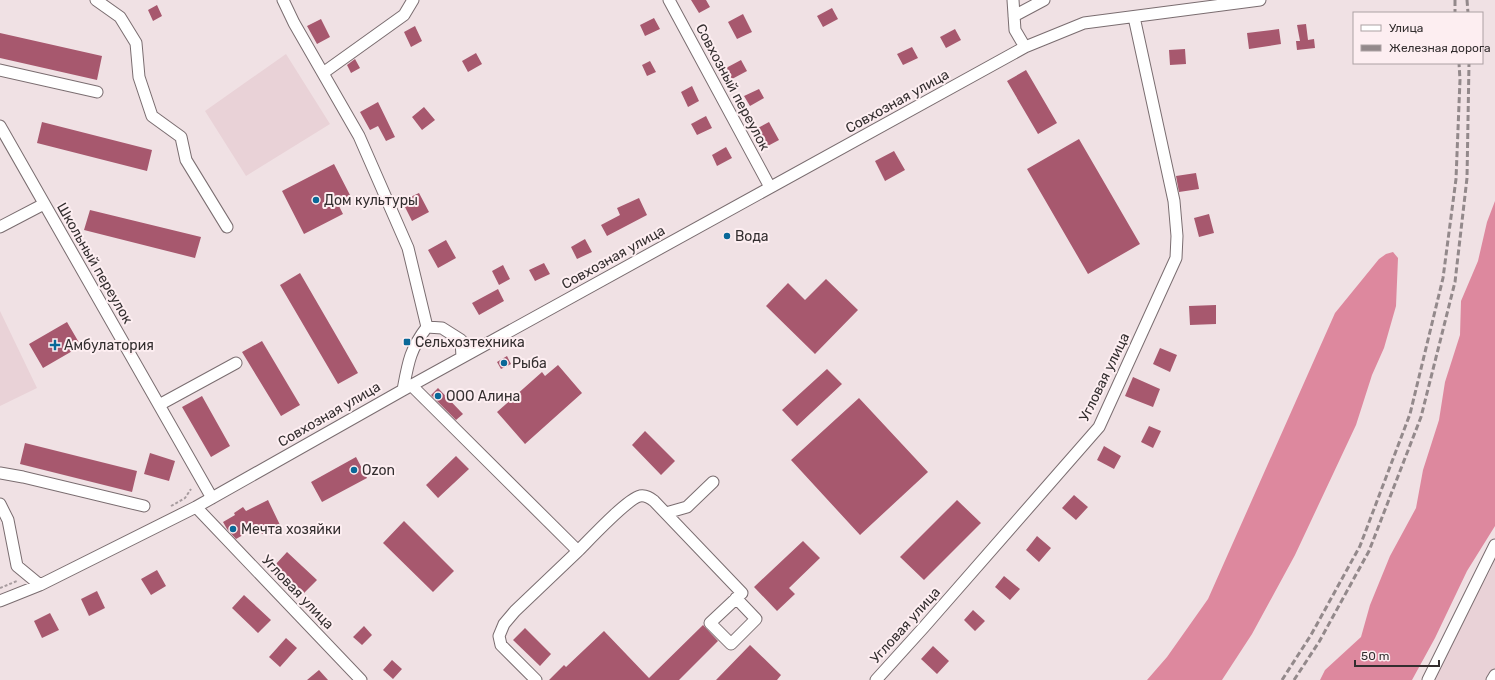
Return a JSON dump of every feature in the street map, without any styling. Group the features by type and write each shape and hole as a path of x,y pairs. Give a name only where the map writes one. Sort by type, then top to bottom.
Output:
{"street":[{"path":"96,0 120,17 136,43 139,77 152,116 181,137 186,160 226,227"},
{"path":"283,0 359,136 408,248 427,327"},
{"path":"323,73 404,15 413,0"},
{"name":"Совхозный переулок","path":"669,0 770,187"},
{"path":"1013,0 1015,30 1025,47"},
{"path":"1014,16 1044,0"},
{"name":"Совхозная улица","path":"0,601 40,585 196,507 407,387 1025,47 1084,23 1260,0"},
{"name":"Угловая улица","path":"876,680 1099,427 1176,258 1178,236 1174,201 1134,17"},
{"path":"0,70 97,92"},
{"name":"Школьный переулок","path":"0,126 212,498"},
{"path":"0,227 44,204"},
{"path":"427,327 442,328 460,340 462,357"},
{"path":"427,327 418,338 409,356 407,387 578,551"},
{"path":"159,405 236,363"},
{"path":"0,473 23,477 144,506"},
{"path":"666,513 687,507 713,482"},
{"path":"536,680 501,645 499,636 504,624 515,611 634,498 642,496 648,497 666,513 742,592 736,598"},
{"path":"0,504 8,520 17,566 40,585"},
{"name":"Угловая улица","path":"196,507 361,680"},
{"path":"1428,680 1495,545"},
{"path":"1492,680 1495,675"}],"path":[{"path":"0,588 15,582"}],"shaded area":[{"path":"286,54 330,124 246,176 205,111"},
{"path":"1495,201 1495,526 1467,571 1435,638 1412,680 1320,680 1325,670 1361,637 1370,605 1390,556 1416,508 1423,470 1439,420 1445,382 1460,335 1461,301 1478,261 1487,222"},
{"path":"1393,252 1398,258 1396,306 1384,348 1372,375 1356,425 1295,555 1252,634 1222,680 1147,680 1167,657 1208,599 1335,313 1379,259 1386,254"},
{"path":"0,311 37,388 0,406"},
{"path":"1495,558 1495,680 1427,680 1490,571"}],"building":[{"path":"691,0 706,0 710,7 699,13"},
{"path":"157,5 162,16 153,21 148,10"},
{"path":"832,8 838,19 823,27 817,16"},
{"path":"743,14 752,32 737,39 728,22"},
{"path":"654,18 660,29 645,36 640,25"},
{"path":"321,19 330,37 317,44 307,26"},
{"path":"1306,24 1308,40 1314,39 1315,48 1297,50 1296,41 1300,41 1297,25"},
{"path":"415,26 422,41 411,47 404,32"},
{"path":"955,29 961,40 946,48 940,37"},
{"path":"1279,29 1281,44 1249,49 1247,33"},
{"path":"0,33 102,56 97,80 0,58"},
{"path":"912,47 918,58 903,65 897,54"},
{"path":"1185,49 1186,64 1170,65 1169,50"},
{"path":"476,53 482,64 468,72 462,61"},
{"path":"355,59 360,68 351,73 347,65"},
{"path":"741,60 747,71 732,79 726,68"},
{"path":"650,61 656,72 647,76 642,65"},
{"path":"1026,70 1057,123 1038,134 1007,81"},
{"path":"692,86 699,101 688,107 681,92"},
{"path":"759,89 764,98 750,106 744,96"},
{"path":"378,102 395,137 386,141 378,126 370,130 360,112"},
{"path":"424,107 435,120 422,130 412,117"},
{"path":"706,116 712,128 697,135 691,124"},
{"path":"42,122 152,150 147,171 37,143"},
{"path":"769,122 779,140 764,148 754,130"},
{"path":"1079,139 1140,244 1088,274 1027,169"},
{"path":"726,147 732,158 717,166 712,155"},
{"path":"894,151 905,170 885,181 875,161"},
{"name":"Дом культуры","path":"334,164 351,197 338,204 343,214 304,234 282,191"},
{"path":"1196,173 1199,189 1179,192 1176,176"},
{"path":"419,193 429,212 412,221 402,201"},
{"path":"639,198 647,215 607,236 601,225 620,215 617,208"},
{"path":"90,210 201,237 195,258 84,230"},
{"path":"1209,214 1214,233 1199,237 1194,218"},
{"path":"585,239 592,252 577,259 571,247"},
{"path":"446,240 456,258 438,268 428,250"},
{"path":"544,263 550,274 535,281 529,270"},
{"path":"503,265 510,279 499,285 492,271"},
{"path":"300,273 358,373 338,384 280,285"},
{"path":"826,279 858,310 815,354 766,306 788,283 805,300"},
{"path":"498,289 504,301 479,315 472,303"},
{"path":"1216,305 1216,324 1190,325 1189,306"},
{"name":"Амбулатория","path":"67,322 81,346 43,368 29,344"},
{"path":"262,341 300,405 281,416 242,352"},
{"path":"1160,348 1177,355 1170,372 1153,364"},
{"name":"Рыба","path":"507,356 511,364 501,369 497,362"},
{"path":"558,365 582,393 525,444 497,412 542,372 545,376"},
{"path":"827,369 842,384 797,426 782,410"},
{"path":"1133,377 1160,389 1153,407 1125,396"},
{"path":"438,388 463,414 456,420 431,395"},
{"path":"202,396 230,446 211,457 182,407"},
{"path":"859,398 928,472 860,535 791,460"},
{"path":"1149,426 1161,431 1153,448 1141,442"},
{"path":"645,431 675,461 661,475 632,445"},
{"path":"25,443 137,471 132,492 20,464"},
{"path":"1104,446 1121,456 1114,469 1097,460"},
{"path":"150,453 175,461 169,481 144,474"},
{"path":"456,456 469,469 438,498 426,485"},
{"path":"356,457 367,478 322,502 311,482"},
{"path":"1074,495 1088,507 1076,520 1062,508"},
{"path":"268,500 280,525 262,534 257,524 241,532 243,535 236,539 223,522 235,515 234,513 243,507 246,511"},
{"path":"957,500 981,523 924,580 900,557"},
{"path":"404,521 454,571 433,592 383,543"},
{"path":"1037,536 1051,548 1039,562 1026,550"},
{"path":"803,541 820,558 789,588 795,594 777,611 754,587"},
{"path":"287,552 317,580 304,593 275,565"},
{"path":"157,570 166,586 151,595 141,579"},
{"path":"1004,576 1020,589 1010,600 995,587"},
{"path":"97,591 105,608 89,616 81,599"},
{"path":"244,595 271,620 258,633 232,608"},
{"path":"973,610 985,621 975,631 964,620"},
{"path":"50,613 59,630 42,638 34,621"},
{"path":"703,625 718,641 679,680 549,680 564,665 566,667 604,631 649,678"},
{"path":"364,626 372,635 362,645 353,637"},
{"path":"525,628 551,654 540,666 513,640"},
{"path":"286,638 297,648 280,667 269,657"},
{"path":"750,645 781,675 777,680 716,680"},
{"path":"933,646 949,661 937,674 921,659"},
{"path":"392,660 402,669 393,679 383,670"},
{"path":"319,670 328,680 307,680"}],"railway":[{"path":"1455,0 1455,12"},
{"path":"1467,0 1468,12"},
{"path":"1282,680 1311,635 1360,546 1410,414 1443,278 1456,179 1460,80 1459,64"},
{"path":"1294,680 1319,642 1369,551 1421,417 1455,282 1467,178 1469,64"}],"place":[{"name":"Дом культуры","path":"316,200"},
{"name":"Вода","path":"727,236"},
{"name":"Сельхозтехника","path":"407,342"},
{"name":"Амбулатория","path":"55,345"},
{"name":"Рыба","path":"504,363"},
{"name":"ООО Алина","path":"438,396"},
{"name":"Ozon","path":"354,470"},
{"name":"Мечта хозяйки","path":"233,529"}]}
